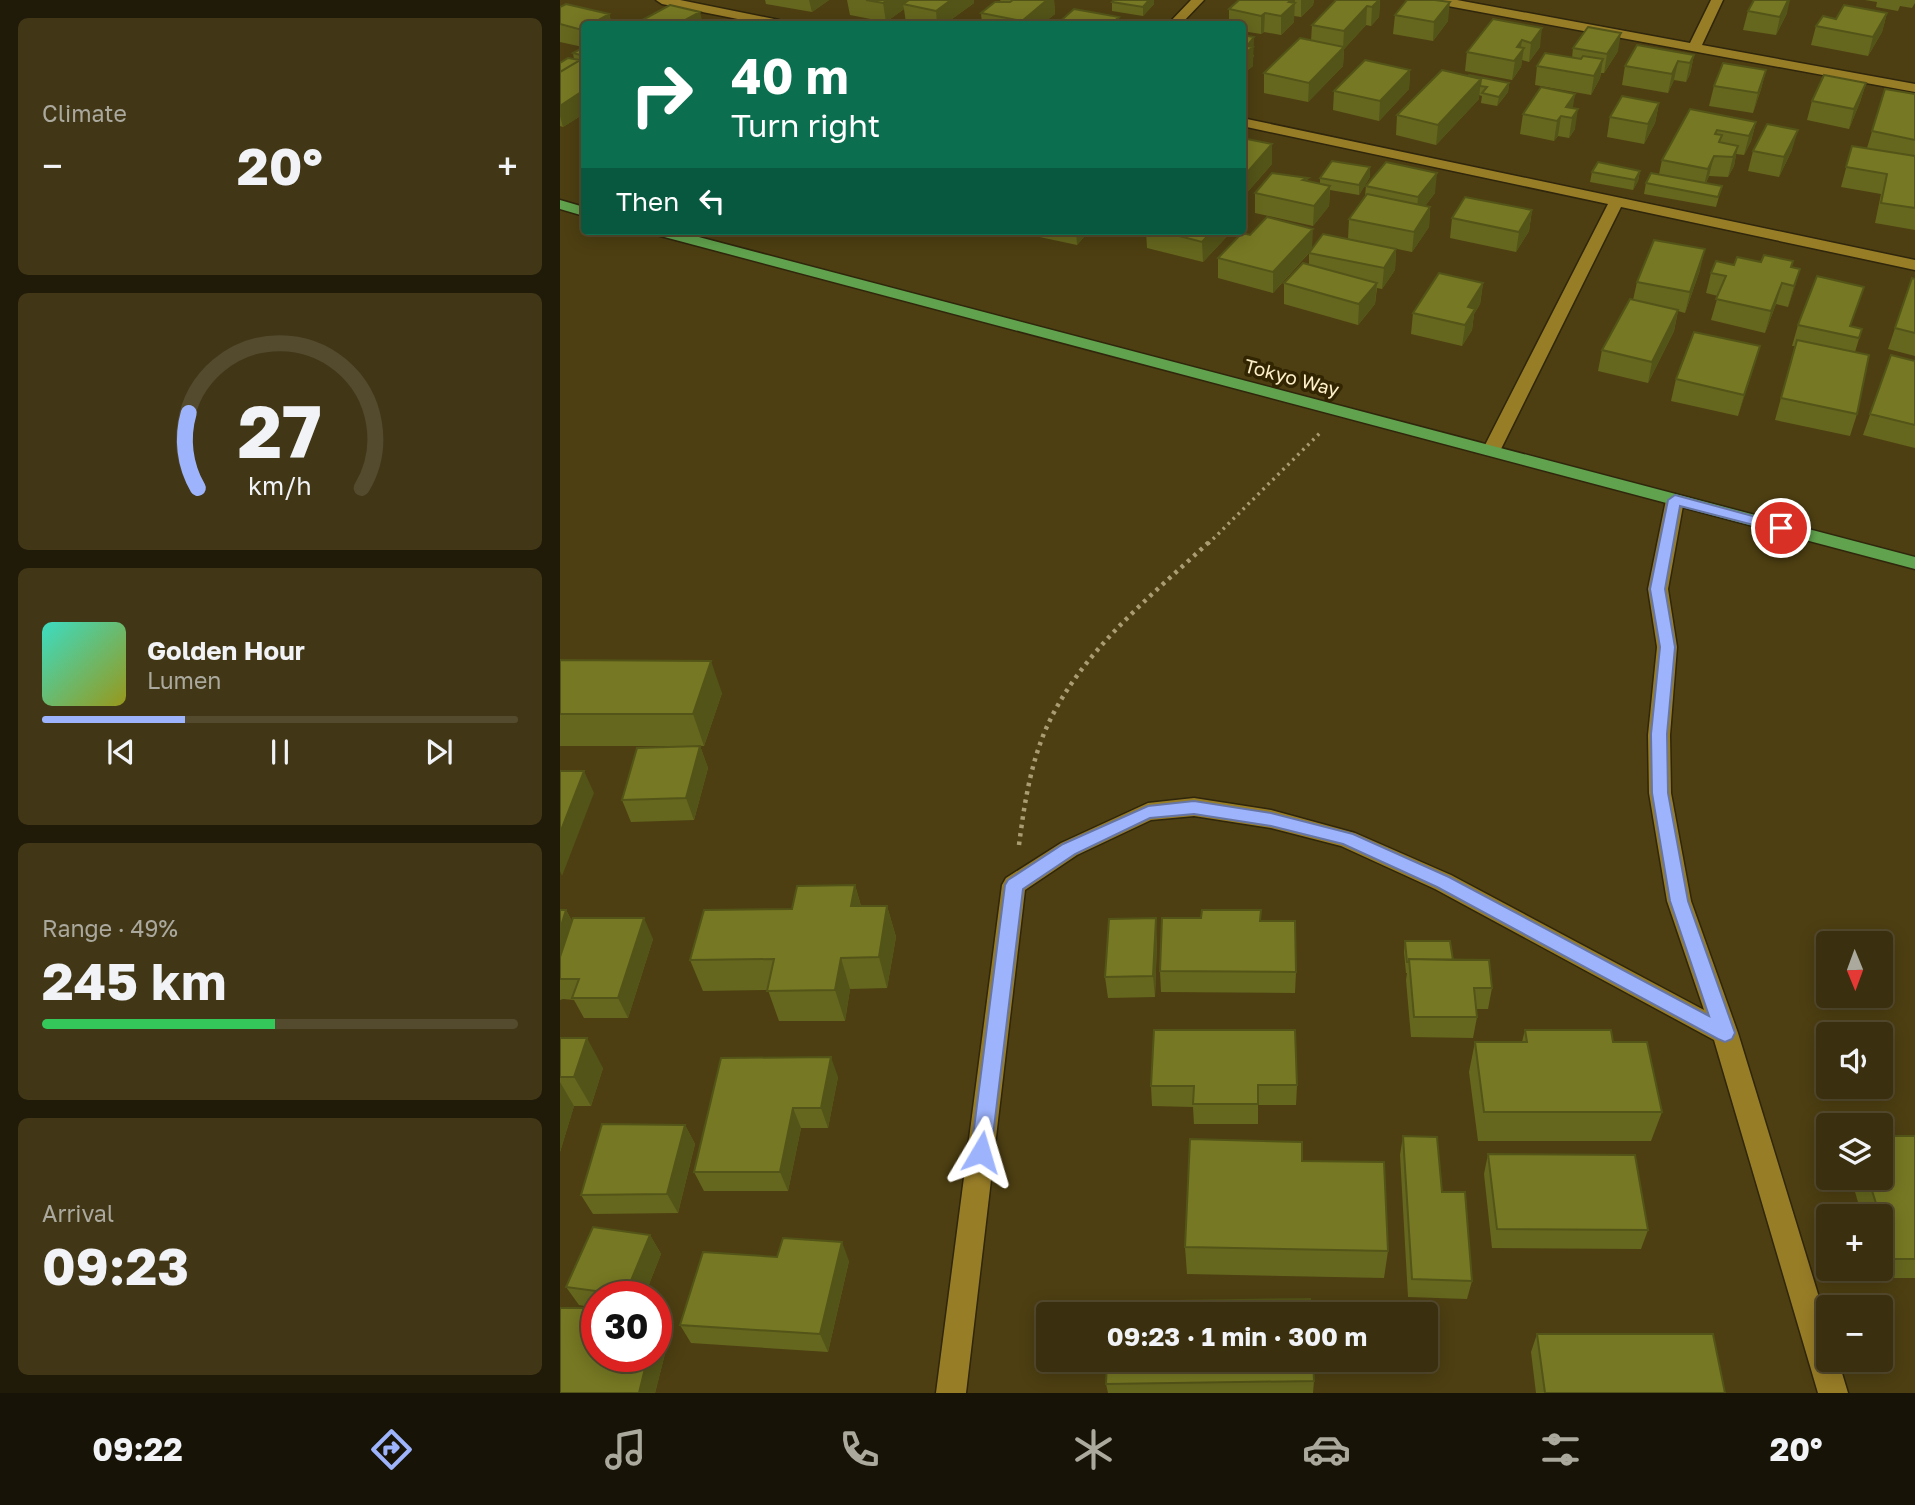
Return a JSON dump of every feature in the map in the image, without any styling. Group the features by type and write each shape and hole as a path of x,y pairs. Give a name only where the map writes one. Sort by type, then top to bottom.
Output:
{"main road":[{"path":"560,204 581,211"},
{"name":"Tokyo Way","path":"673,235 1915,563"}],"street":[{"path":"662,0 764,21"},
{"path":"1177,21 1198,0"},
{"path":"1437,0 1915,88"},
{"path":"1694,48 1717,0"},
{"path":"1246,123 1915,265"},
{"path":"1491,451 1617,200"},
{"path":"1675,500 1658,589 1667,647 1659,734 1660,793 1679,901 1725,1033 1833,1393"},
{"path":"951,1393 1014,885 1069,849 1148,812 1194,807 1271,819 1347,839 1443,882 1725,1033"}],"path":[{"path":"1014,885 1026,788 1054,713 1091,660 1161,587 1258,497 1342,412"}],"building":[{"path":"866,0 887,0 883,3"},
{"path":"909,0 951,0 936,11 903,4"},
{"path":"1047,0 1022,21 981,13 995,2"},
{"path":"1149,0 1143,7 1112,2"},
{"path":"1239,0 1292,0 1289,2 1295,3 1281,16 1265,13 1261,16 1229,9"},
{"path":"1336,0 1379,0 1372,7 1367,6 1344,31 1312,25"},
{"path":"1407,0 1450,2 1434,22 1395,15"},
{"path":"1754,0 1788,0 1780,17 1748,11"},
{"path":"566,4 609,14 596,21 581,21 581,30 560,24 560,7"},
{"path":"670,5 700,12 684,21 641,21"},
{"path":"1844,5 1887,13 1873,37 1816,26 1823,16 1836,19"},
{"path":"1074,9 1119,17 1114,21 1060,21"},
{"path":"1493,19 1542,28 1531,43 1522,40 1517,47 1524,48 1514,61 1467,52"},
{"path":"1588,27 1621,33 1607,54 1573,48"},
{"path":"1246,36 1254,37 1247,46 1253,47 1246,52"},
{"path":"1300,38 1344,47 1309,83 1264,73"},
{"path":"1637,45 1694,55 1690,63 1678,61 1672,74 1625,66"},
{"path":"1545,53 1581,59 1583,56 1603,59 1594,76 1537,66"},
{"path":"568,58 580,60 560,72 560,63"},
{"path":"581,60 581,92 560,106 560,72"},
{"path":"1365,60 1410,70 1380,101 1334,91"},
{"path":"1723,63 1766,70 1758,93 1714,86"},
{"path":"1442,70 1481,79 1438,125 1397,115"},
{"path":"1469,75 1509,83 1499,97 1482,93 1487,87 1480,86 1481,79"},
{"path":"1824,75 1866,83 1854,109 1812,101"},
{"path":"1541,87 1575,94 1566,107 1578,109 1572,118 1561,116 1557,121 1523,114"},
{"path":"1885,89 1915,94 1915,140 1872,131"},
{"path":"1622,96 1659,103 1648,124 1610,117"},
{"path":"1690,109 1756,122 1749,136 1717,130 1715,134 1722,135 1719,142 1738,146 1733,157 1714,156 1708,169 1662,160"},
{"path":"1767,124 1798,130 1784,157 1753,151"},
{"path":"1246,139 1272,144 1246,174"},
{"path":"1852,146 1915,156 1915,208 1881,203 1887,174 1846,167"},
{"path":"1332,161 1370,167 1359,185 1320,178"},
{"path":"1386,162 1437,173 1418,197 1366,186"},
{"path":"1598,162 1640,171 1635,180 1592,172"},
{"path":"1272,173 1308,178 1303,180 1330,186 1314,206 1255,193"},
{"path":"1651,173 1722,186 1718,197 1646,183"},
{"path":"1367,194 1430,207 1414,232 1349,219"},
{"path":"1465,197 1532,210 1519,232 1452,218"},
{"path":"1267,217 1313,229 1273,272 1218,258 1240,235 1250,235"},
{"path":"1323,234 1396,249 1384,268 1309,253"},
{"path":"1175,235 1208,235 1202,242"},
{"path":"1654,240 1705,249 1690,292 1637,282"},
{"path":"1764,255 1793,261 1791,267 1800,269 1794,286 1782,283 1771,311 1716,299 1726,276 1711,273 1716,261 1734,265 1737,257 1761,262"},
{"path":"1303,263 1377,283 1359,304 1284,283"},
{"path":"1439,273 1483,283 1468,307 1475,309 1465,325 1413,313"},
{"path":"1817,276 1864,287 1850,326 1862,329 1859,338 1798,325"},
{"path":"1912,278 1915,279 1915,333 1895,328"},
{"path":"1630,299 1678,310 1652,362 1602,350"},
{"path":"1694,332 1760,346 1744,395 1676,379"},
{"path":"1797,340 1869,355 1857,414 1781,398"},
{"path":"1891,355 1915,361 1915,425 1870,414"},
{"path":"560,660 711,661 693,714 560,714"},
{"path":"700,746 686,798 622,800 637,748"},
{"path":"560,771 584,771 560,833"},
{"path":"855,885 851,906 887,906 879,957 841,958 835,990 767,991 774,959 690,960 704,910 792,909 797,886"},
{"path":"560,910 566,910 560,929"},
{"path":"1202,910 1261,910 1260,921 1295,921 1296,972 1160,971 1162,918 1201,918"},
{"path":"573,918 644,918 618,998 572,998 579,979 560,979 560,957"},
{"path":"1156,918 1153,976 1105,977 1109,919"},
{"path":"1405,941 1450,941 1453,960 1409,959 1407,962"},
{"path":"1409,959 1489,960 1492,988 1474,988 1477,1017 1414,1017"},
{"path":"1154,1030 1295,1030 1297,1085 1258,1085 1258,1104 1193,1104 1194,1086 1151,1086"},
{"path":"1525,1030 1611,1030 1613,1042 1647,1042 1662,1112 1484,1112 1475,1042 1527,1042"},
{"path":"560,1038 587,1038 574,1077 560,1077"},
{"path":"831,1057 821,1108 793,1108 780,1172 694,1172 721,1058"},
{"path":"602,1124 685,1125 667,1194 581,1195"},
{"path":"1403,1136 1437,1137 1442,1192 1465,1192 1472,1281 1412,1279"},
{"path":"1893,1136 1915,1136 1915,1259 1893,1259 1893,1204 1876,1204 1872,1190 1893,1190"},
{"path":"1190,1139 1302,1142 1302,1161 1384,1162 1388,1251 1185,1247"},
{"path":"1488,1154 1635,1155 1648,1230 1497,1229"},
{"path":"593,1227 650,1235 631,1281 581,1281 581,1289 566,1287"},
{"path":"783,1238 842,1242 820,1334 680,1325 703,1252 777,1257"},
{"path":"1310,1299 1310,1302 1110,1302"},
{"path":"560,1308 581,1308 581,1372 644,1372 639,1393 560,1393"},
{"path":"1537,1334 1713,1334 1725,1393 1545,1393"},
{"path":"1106,1372 1314,1372 1314,1381 1106,1384"}],"route":[{"path":"981,1152 1014,885 1069,849 1148,812 1194,807 1271,819 1347,839 1443,882 1725,1033 1679,901 1660,793 1659,734 1667,647 1658,589 1675,500 1781,528"}]}
